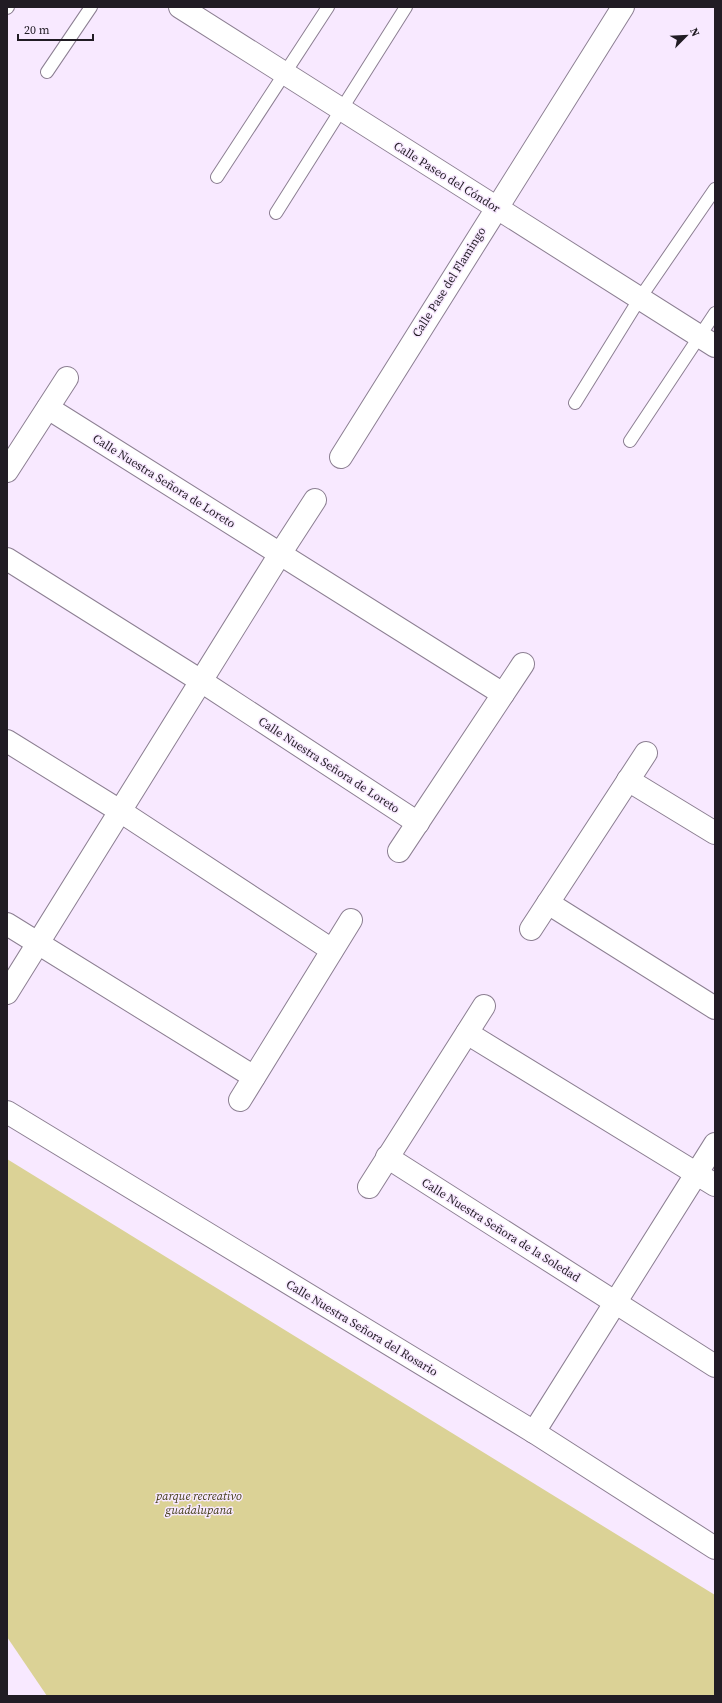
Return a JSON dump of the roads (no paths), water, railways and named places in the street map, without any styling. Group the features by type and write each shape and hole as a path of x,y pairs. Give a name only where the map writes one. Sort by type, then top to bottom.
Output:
{"street":[{"name":"Calle Paseo del Cóndor","path":"180,7 707,341"},
{"name":"Calle Pase del Flamingo","path":"341,457 622,7"},
{"path":"7,471 67,378"},
{"name":"Calle Nuestra Señora de Loreto","path":"48,408 503,694"},
{"path":"7,993 200,681 315,500"},
{"name":"Calle Nuestra Señora de Loreto","path":"7,559 200,681 418,823"},
{"path":"399,851 523,664"},
{"path":"7,741 120,811 332,950"},
{"path":"531,929 646,753"},
{"path":"628,780 715,833"},
{"path":"548,903 715,1008"},
{"path":"240,1100 351,920"},
{"path":"7,924 254,1077"},
{"path":"369,1186 484,1006"},
{"path":"467,1033 715,1184"},
{"name":"Calle Nuestra Señora del Rosario","path":"7,1112 534,1432 715,1548"},
{"path":"534,1432 715,1144"},
{"name":"Calle Nuestra Señora de la Soledad","path":"387,1158 715,1366"}],"lane":[{"path":"47,72 91,7"},
{"path":"217,177 328,7"},
{"path":"276,213 406,7"},
{"path":"575,403 640,298 715,190"},
{"path":"630,441 707,341 715,313"}],"park label":[{"name":"parque recreativo guadalupana","path":"199,1503"}]}
